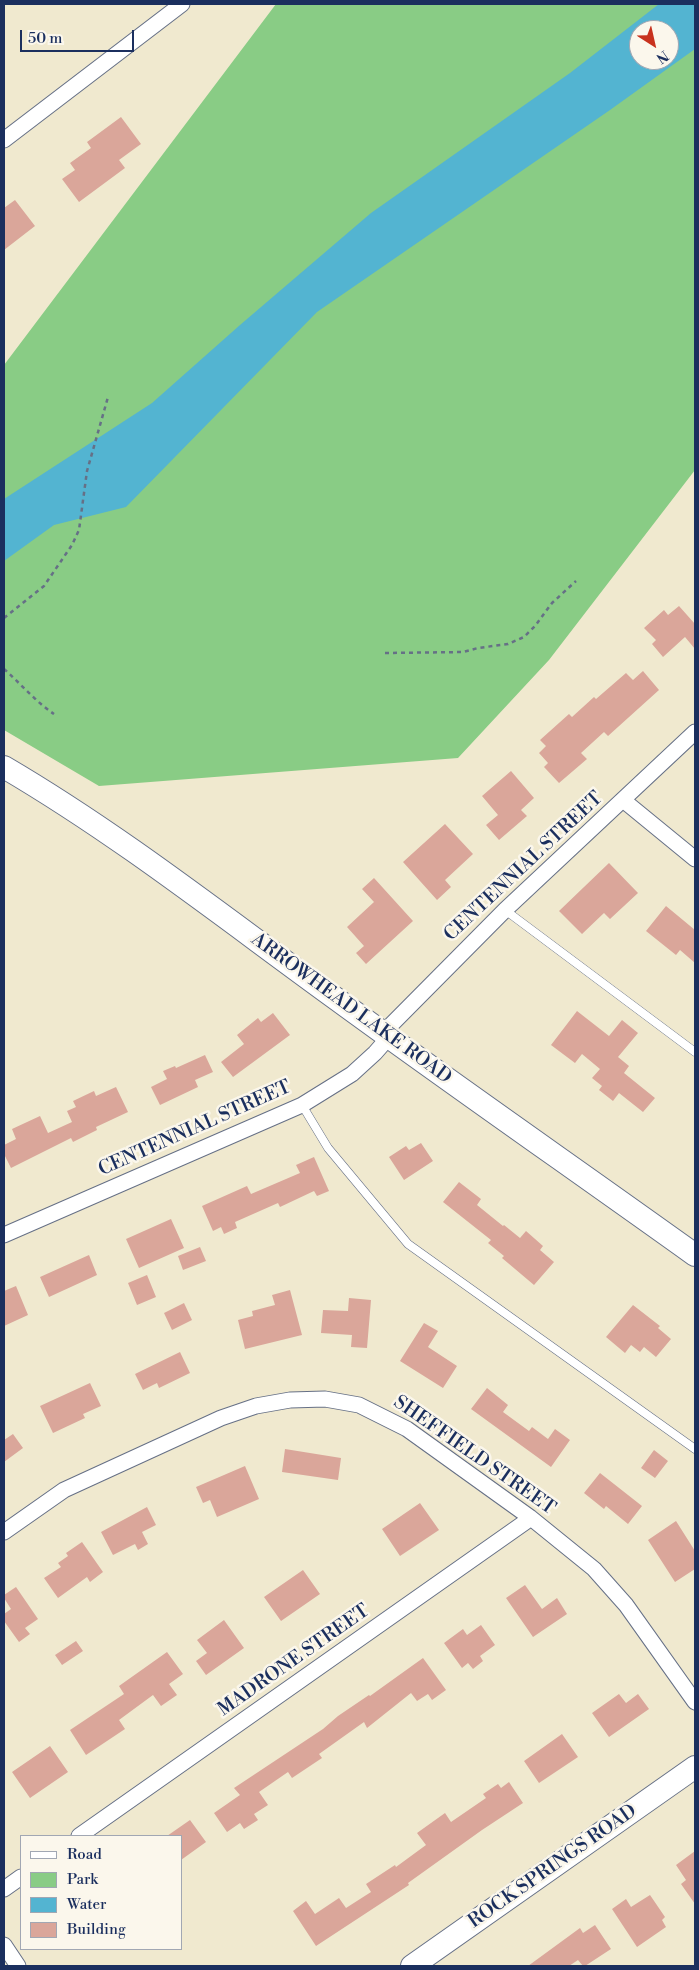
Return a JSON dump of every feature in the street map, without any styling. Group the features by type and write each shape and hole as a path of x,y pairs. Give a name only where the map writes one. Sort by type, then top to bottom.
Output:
{"main road":[{"name":"ARROWHEAD LAKE ROAD","path":"4,767 58,799 166,874 386,1035 695,1255"},
{"name":"ROCK SPRINGS ROAD","path":"412,1966 695,1767"}],"street":[{"path":"4,140 182,4"},
{"name":"CENTENNIAL STREET","path":"4,1235 302,1105 352,1074 375,1053 398,1015 505,910 695,732"},
{"path":"624,800 695,859"},
{"name":"SHEFFIELD STREET","path":"4,1532 64,1490 221,1418 256,1406 290,1400 325,1400 359,1405 407,1429 531,1518 594,1569 626,1604 695,1702"},
{"name":"MADRONE STREET","path":"80,1835 531,1518"},
{"path":"4,1889 20,1878"},
{"path":"4,1946 18,1966"}],"lane":[{"path":"505,910 695,1052"},
{"path":"302,1105 328,1148 408,1244 695,1449"}],"path":[{"path":"4,618 44,586 72,545 79,530 87,471 108,397"},
{"path":"385,653 463,652 508,644 524,637 552,603 576,581"},
{"path":"4,669 43,707 54,714"}],"green space":[{"path":"276,4 695,4 695,470 549,660 458,758 99,786 4,730 4,365"}],"water":[{"path":"659,4 695,4 695,49 679,60 679,20 638,20"},
{"path":"629,27 629,70 666,70 317,312 126,507 54,525 4,561 4,499 152,403 371,213 570,73"}],"building":[{"path":"121,117 141,144 119,160 125,168 79,202 62,179 75,170 70,163 91,148 87,142"},
{"path":"15,200 35,226 4,250 4,208"},
{"path":"679,606 695,624 695,649 685,637 663,657 652,644 656,640 644,628 664,610 668,615"},
{"path":"643,671 659,690 608,736 604,732 581,753 587,759 559,783 544,767 548,763 539,753 546,746 540,740 569,714 572,717 594,697 596,699 626,673 633,680"},
{"path":"511,771 534,798 521,810 527,816 499,840 486,825 498,815 482,796"},
{"path":"445,824 473,854 445,880 451,887 437,900 403,862"},
{"path":"609,863 638,893 610,919 604,913 582,934 559,911"},
{"path":"374,878 413,921 366,964 356,953 364,946 347,927 374,902 362,889"},
{"path":"666,906 695,930 695,963 680,950 676,955 646,931"},
{"path":"577,1011 609,1036 622,1020 638,1033 618,1057 629,1066 624,1073 655,1098 643,1112 619,1093 613,1101 599,1090 602,1086 592,1078 600,1069 582,1054 575,1063 551,1045"},
{"path":"273,1013 290,1035 233,1077 221,1062 244,1044 237,1035 258,1018 261,1022"},
{"path":"205,1055 213,1072 195,1080 198,1087 160,1105 151,1087 167,1079 163,1071 175,1066 176,1068"},
{"path":"116,1087 128,1112 96,1127 97,1130 73,1142 71,1138 11,1168 4,1154 4,1145 16,1139 12,1129 40,1116 48,1133 72,1122 67,1111 76,1107 73,1101 94,1091 96,1096"},
{"path":"421,1143 433,1161 404,1180 389,1157 406,1146 409,1150"},
{"path":"314,1157 329,1191 317,1196 314,1191 280,1207 278,1203 235,1222 237,1228 224,1234 221,1227 213,1231 202,1206 247,1186 251,1194 300,1173 296,1165"},
{"path":"459,1182 481,1199 477,1205 503,1226 520,1238 526,1231 543,1246 540,1250 554,1262 534,1285 502,1258 504,1256 488,1243 491,1240 443,1202"},
{"path":"171,1219 184,1248 139,1268 126,1239"},
{"path":"200,1247 206,1261 183,1270 178,1256"},
{"path":"89,1255 97,1275 49,1297 40,1277"},
{"path":"147,1275 156,1297 137,1305 128,1283"},
{"path":"16,1286 28,1315 4,1326 4,1291"},
{"path":"290,1290 302,1335 245,1349 238,1320 253,1316 252,1311 275,1305 272,1295"},
{"path":"349,1298 371,1300 367,1348 351,1347 352,1335 321,1333 323,1310 348,1311"},
{"path":"184,1303 192,1320 172,1330 164,1313"},
{"path":"633,1305 660,1326 658,1328 671,1339 656,1357 644,1347 640,1352 631,1345 625,1353 606,1337"},
{"path":"424,1323 438,1331 428,1347 457,1366 443,1388 400,1361"},
{"path":"180,1352 190,1373 159,1388 157,1383 143,1390 135,1374"},
{"path":"90,1383 101,1406 83,1414 85,1418 53,1433 40,1406"},
{"path":"487,1388 508,1405 503,1412 529,1431 532,1427 548,1439 555,1429 570,1440 551,1467 471,1409"},
{"path":"13,1434 23,1448 4,1462 4,1440"},
{"path":"285,1449 341,1458 338,1480 282,1472"},
{"path":"654,1450 668,1461 655,1478 641,1468"},
{"path":"245,1466 259,1499 217,1517 210,1500 203,1503 196,1487"},
{"path":"600,1473 642,1506 628,1524 606,1506 604,1509 584,1493"},
{"path":"420,1503 439,1530 400,1556 382,1529"},
{"path":"147,1507 156,1525 142,1532 148,1544 138,1550 135,1544 113,1555 101,1532"},
{"path":"676,1521 695,1551 695,1569 675,1582 648,1540"},
{"path":"82,1542 103,1572 90,1582 87,1577 58,1598 44,1578 61,1567 58,1563 68,1556 66,1553"},
{"path":"303,1570 320,1594 281,1621 264,1597"},
{"path":"525,1585 542,1609 557,1598 567,1614 533,1637 506,1598"},
{"path":"16,1587 38,1619 25,1628 30,1634 19,1642 4,1621 4,1614 11,1609 4,1595"},
{"path":"224,1620 244,1648 206,1675 196,1661 207,1653 197,1640"},
{"path":"481,1625 495,1645 480,1656 483,1661 473,1669 468,1663 462,1668 444,1643 463,1629 467,1635"},
{"path":"76,1641 83,1651 62,1665 55,1655"},
{"path":"167,1652 183,1674 169,1684 177,1695 161,1706 153,1695 119,1720 125,1729 86,1755 70,1730 124,1694 119,1686"},
{"path":"423,1658 446,1690 432,1700 428,1694 417,1701 411,1693 367,1728 364,1722 319,1754 322,1758 292,1778 288,1772 259,1792 268,1805 254,1814 258,1820 244,1829 240,1823 227,1832 214,1813 240,1795 234,1788 323,1729 338,1716 370,1696"},
{"path":"619,1694 626,1703 638,1694 649,1709 609,1737 592,1713"},
{"path":"562,1734 578,1757 539,1783 524,1761"},
{"path":"50,1746 68,1772 30,1798 12,1772"},
{"path":"509,1782 523,1803 408,1883 409,1885 316,1946 293,1911 306,1901 315,1914 339,1898 346,1908 371,1892 366,1884 395,1865 396,1867 426,1845 417,1833 445,1813 451,1822 486,1798 483,1794 498,1784 501,1788"},
{"path":"190,1820 206,1842 182,1859 182,1835 168,1835"},
{"path":"695,1851 695,1904 681,1884 686,1880 676,1865"},
{"path":"650,1895 665,1917 662,1920 666,1927 637,1947 612,1909 626,1899 631,1907"},
{"path":"595,1925 611,1949 585,1966 578,1960 569,1966 528,1966 580,1928 583,1933"}]}
